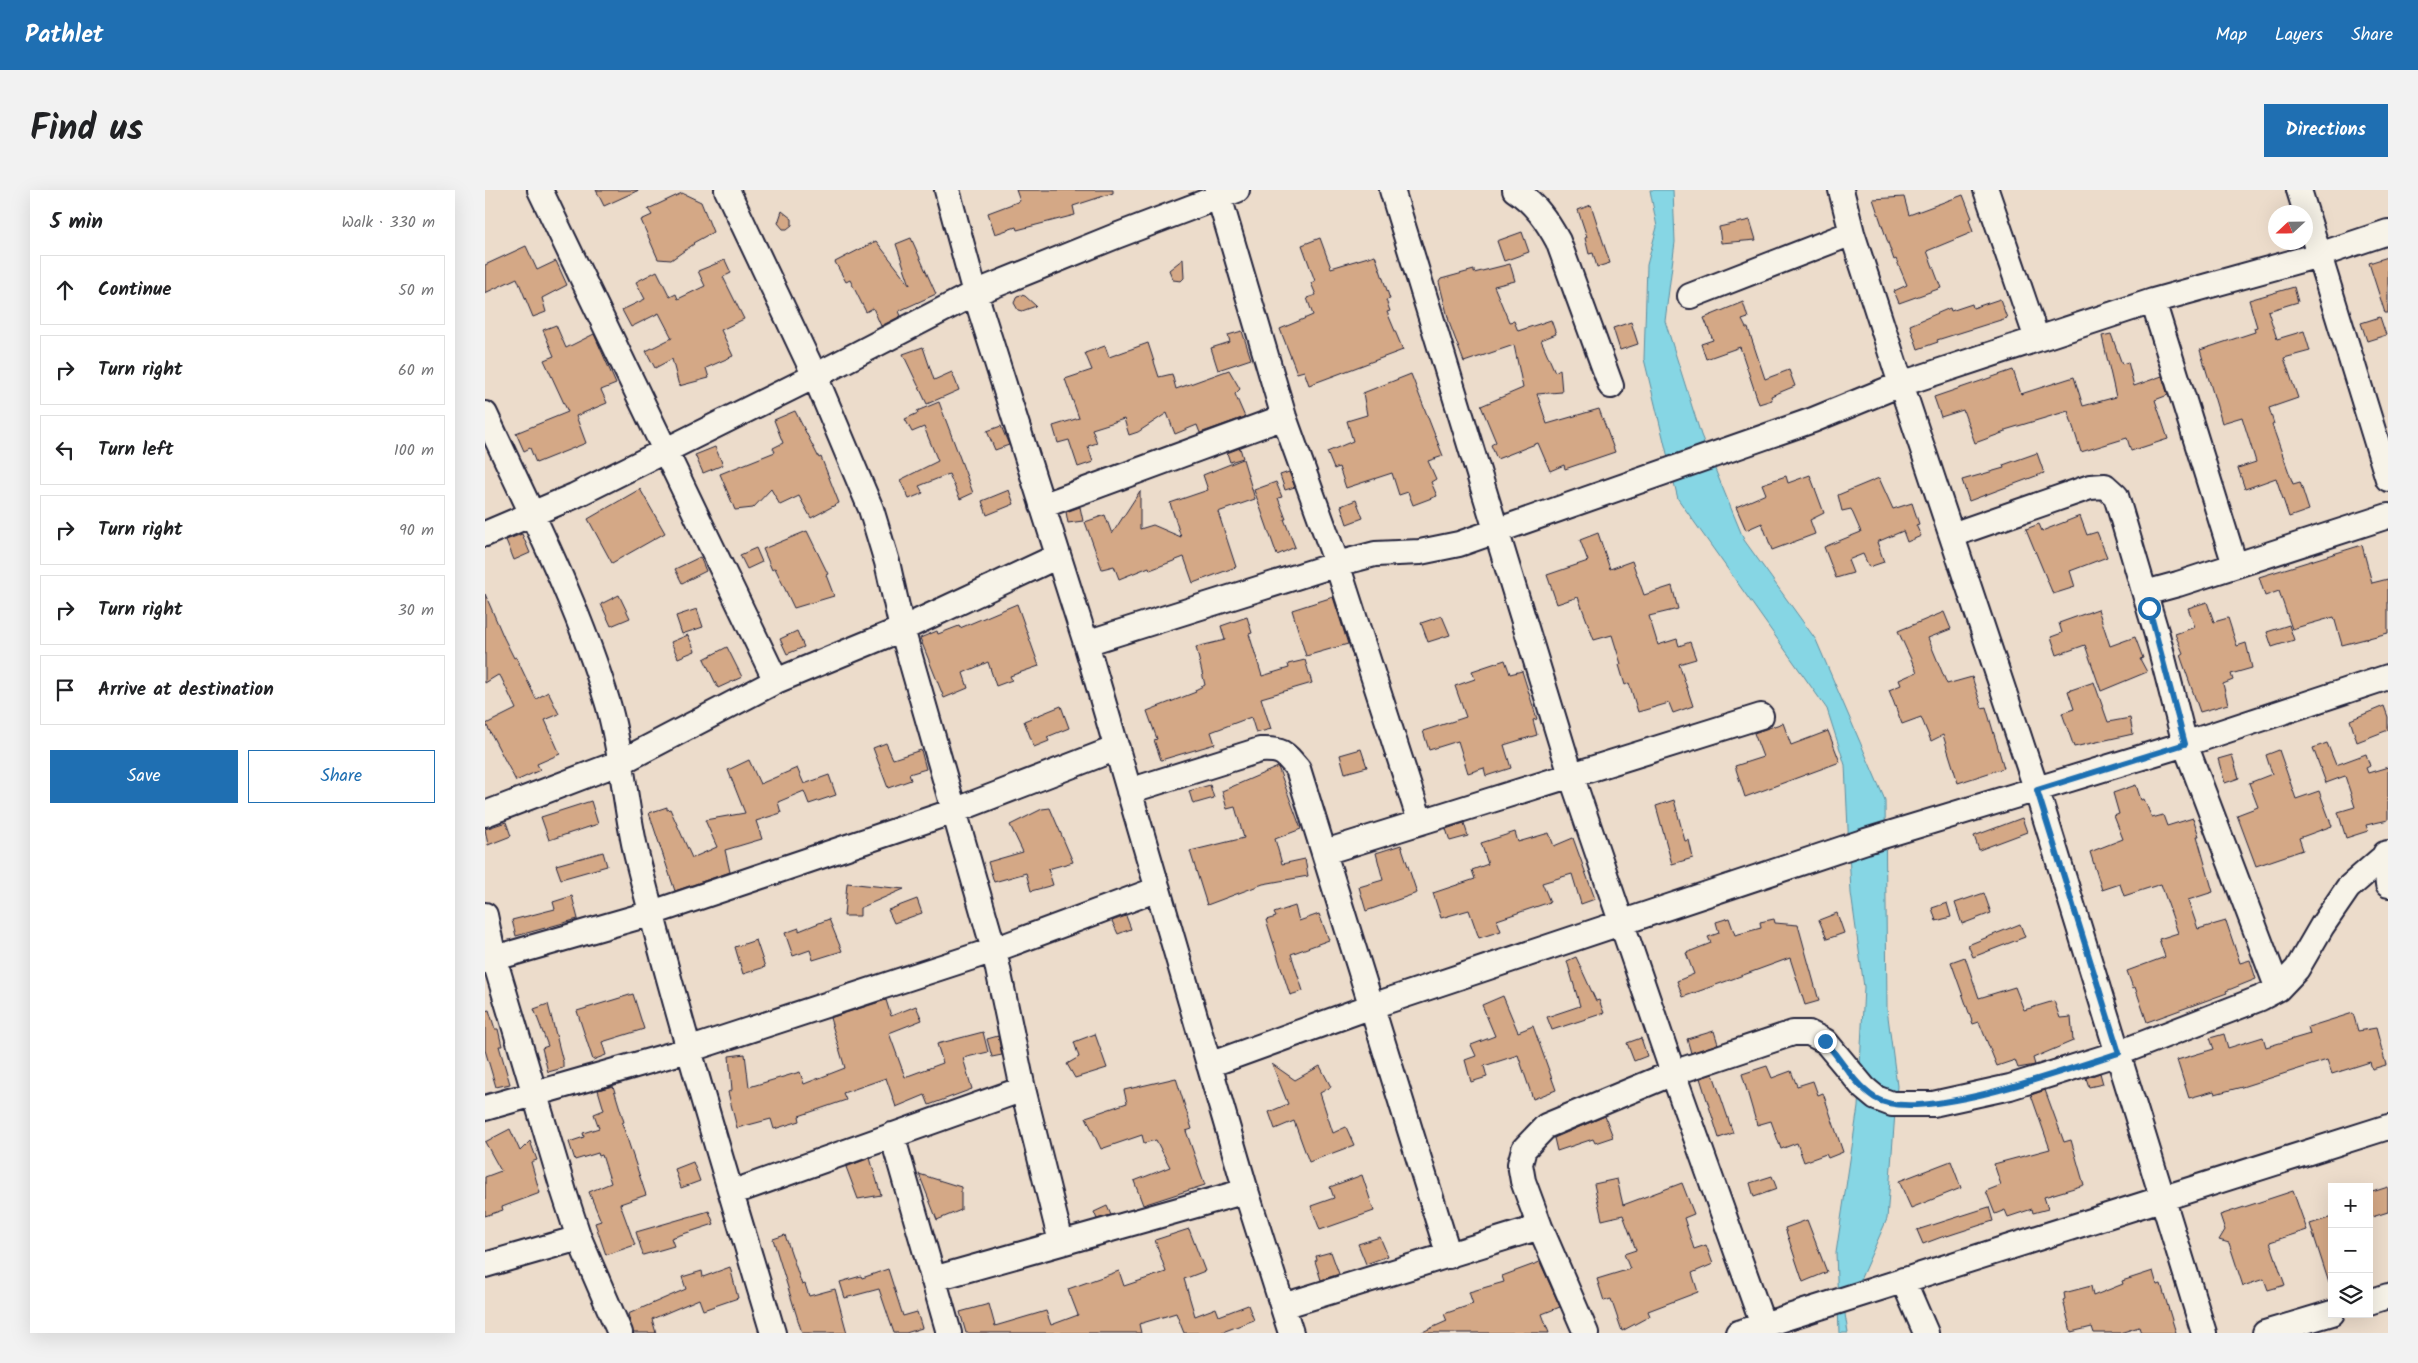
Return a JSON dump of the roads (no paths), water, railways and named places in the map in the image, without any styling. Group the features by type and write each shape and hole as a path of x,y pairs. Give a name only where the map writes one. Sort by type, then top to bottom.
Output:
{"street":[{"path":"540,190 776,681"},
{"path":"727,190 815,376 871,509 887,562 902,629 994,950 1023,1089 1061,1242"},
{"path":"947,190 975,293 1086,643 1246,1190 1291,1333"},
{"path":"1392,190 1571,775 1673,1072 1763,1325"},
{"path":"1515,190 1537,209 1548,223 1558,241 1611,386"},
{"path":"1841,190 1852,233 1901,384 2037,790 2164,1197 2204,1333"},
{"path":"1986,190 2037,339"},
{"path":"2299,190 2388,479"},
{"path":"485,534 532,514 664,451 815,376 975,293 1225,192 1284,417 1337,564 1420,821"},
{"path":"1086,643 1337,564 1375,554 1420,552 1459,544 1813,420 1901,384 2153,301 2319,255 2388,232"},
{"path":"1690,296 1852,233"},
{"path":"2153,301 2235,565"},
{"path":"485,414 578,616 608,704 621,762 628,815 651,914 688,1050 773,1333"},
{"path":"1042,506 1284,417"},
{"path":"1952,535 2090,487 2105,486 2116,496 2145,592 2185,744 2278,989"},
{"path":"2145,592 2388,516"},
{"path":"485,814 621,762 776,681 902,629 1058,556"},
{"path":"1209,1065 1372,1006 1866,841 2185,744 2388,676"},
{"path":"1325,852 1761,716"},
{"path":"490,960 651,914 954,811 1117,748"},
{"path":"1129,791 1260,750 1276,749 1298,769 1449,1256"},
{"path":"1586,1333 1540,1227 1523,1181 1520,1164 1524,1149 1534,1136 1546,1126 1673,1072 1801,1032 1825,1041 1864,1088 1876,1098 1892,1104 1933,1104 2009,1087 2119,1053 2261,998 2278,989 2297,969 2322,926 2348,888 2387,853"},
{"path":"2387,853 2388,885"},
{"path":"485,1108 688,1050 994,950 1158,889"},
{"path":"485,915 490,960 579,1238 620,1333"},
{"path":"731,1193 1023,1089"},
{"path":"1737,1333 2388,1127"},
{"path":"892,1135 949,1333"},
{"path":"933,1279 1246,1190"},
{"path":"1283,1306 1540,1227"},
{"path":"485,1265 579,1238"},
{"path":"1903,1280 1926,1333"},
{"path":"2373,1301 2388,1296"},
{"path":"2265,1333 2328,1314"}],"water":[{"path":"1650,190 1673,190 1675,242 1665,321 1701,435 1744,540 1816,640 1885,800 1887,1009 1897,1086 1887,1219 1845,1314 1848,1333 1839,1333 1836,1253 1858,1107 1864,987 1851,893 1845,765 1827,709 1678,499 1644,359 1647,265 1657,227"}]}
